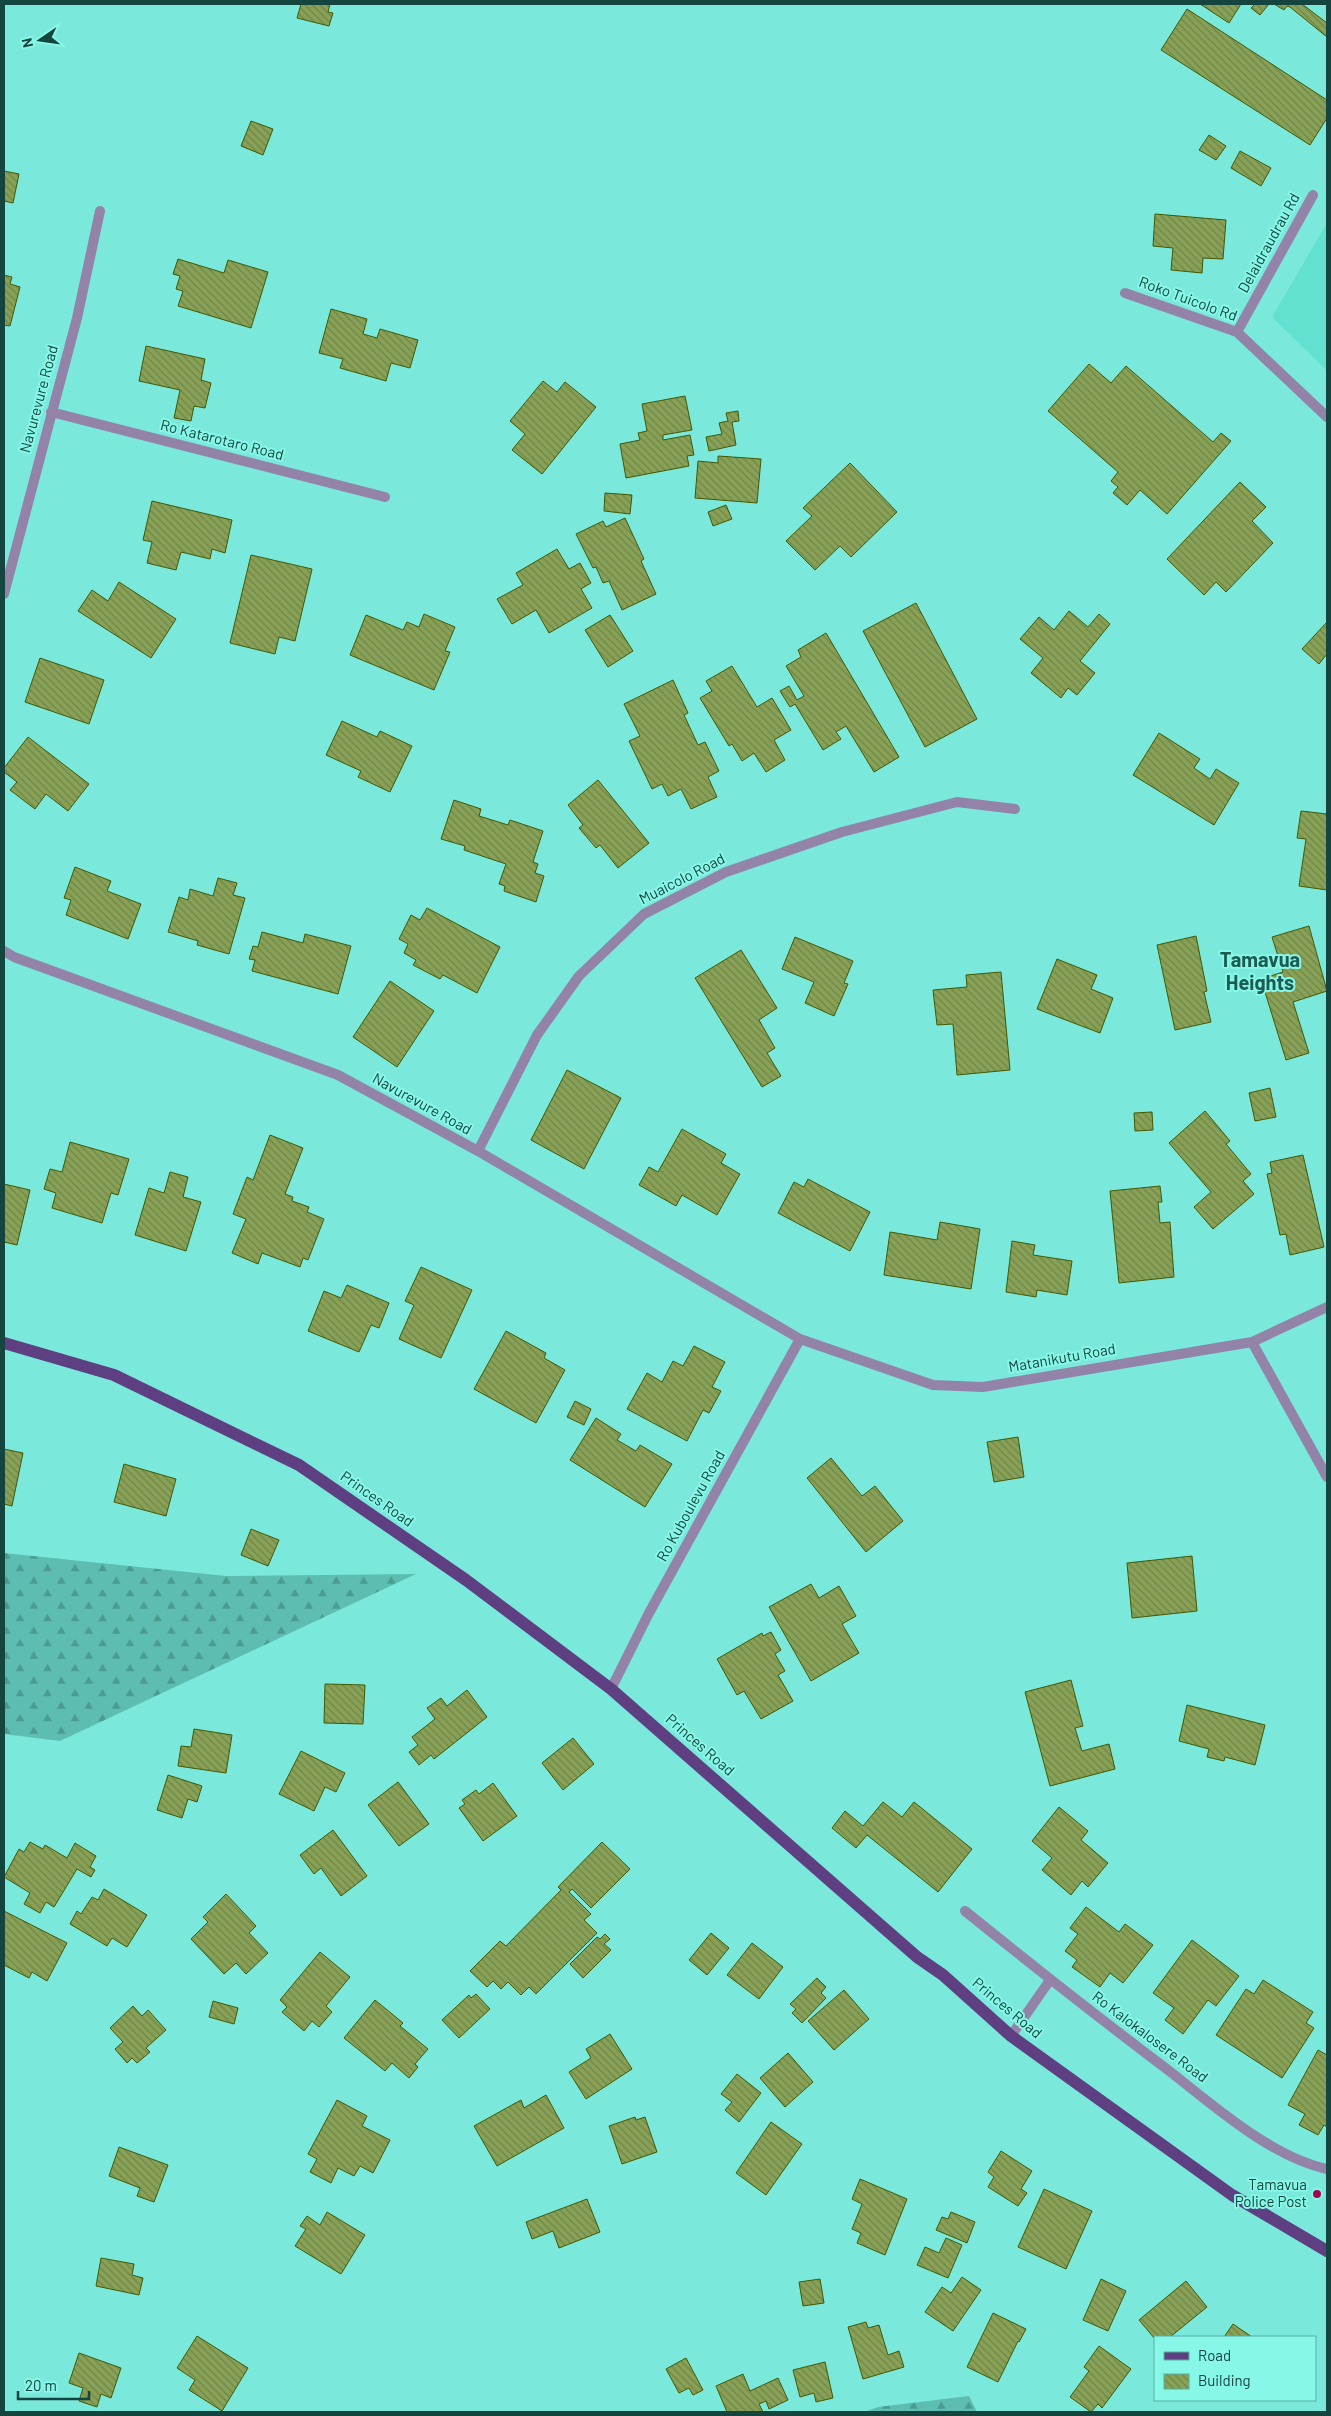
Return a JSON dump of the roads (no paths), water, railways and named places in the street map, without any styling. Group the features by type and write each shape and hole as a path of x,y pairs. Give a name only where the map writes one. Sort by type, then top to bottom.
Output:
{"main road":[{"name":"Princes Road","path":"4,1343 114,1375 299,1465 466,1580 611,1689 917,1957 944,1975 1011,2036 1232,2196 1327,2251"}],"street":[{"name":"Delaidraudrau Rd","path":"1237,332 1313,195"},
{"name":"Navurevure Road","path":"4,594 77,318 100,211"},
{"name":"Roko Tuicolo Rd","path":"1125,293 1237,332 1327,417"},
{"name":"Ro Katarotaro Road","path":"51,412 385,497"},
{"name":"Muaicolo Road","path":"478,1152 537,1035 579,976 644,914 726,872 842,832 957,802 1015,808"},
{"name":"Navurevure Road","path":"4,952 338,1075 478,1152 800,1339"},
{"name":"Matanikutu Road","path":"800,1339 933,1385 983,1387 1252,1342 1327,1307"},
{"name":"Ro Kuboulevu Road","path":"611,1689 650,1613 800,1339"},
{"path":"1252,1342 1327,1477"},
{"name":"Ro Kalokalosere Road","path":"965,1911 1050,1980 1250,2133 1311,2166 1327,2169"},
{"path":"1011,2036 1050,1980"}],"place":[{"name":"Tamavua Police Post","path":"1317,2194"}],"district":[{"name":"Tamavua Heights","path":"1260,972"}]}
